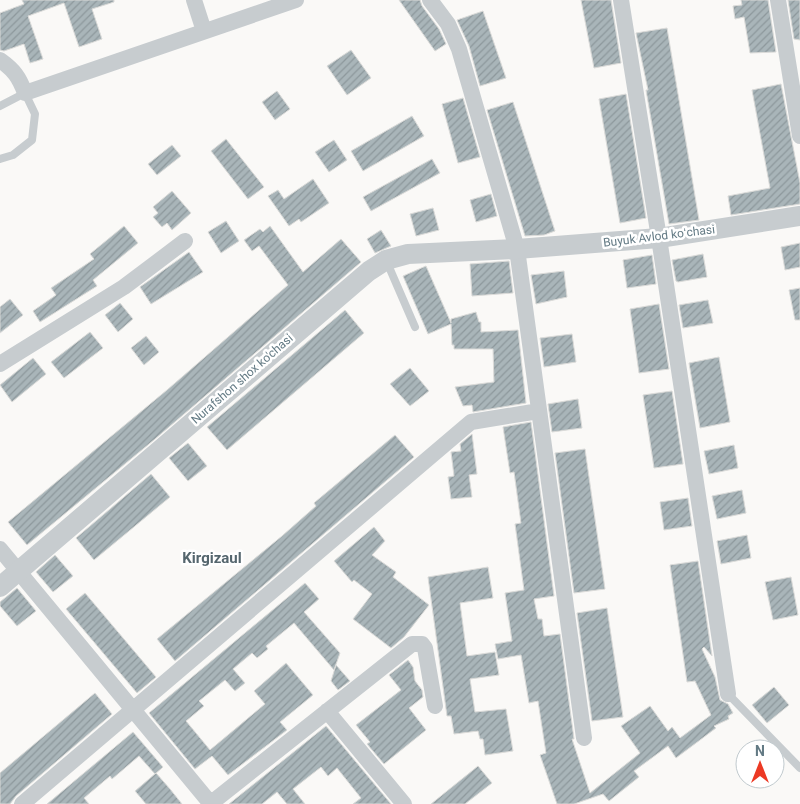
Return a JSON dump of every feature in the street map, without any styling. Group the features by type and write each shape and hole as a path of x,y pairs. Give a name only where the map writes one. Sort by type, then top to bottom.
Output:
{"street":[{"path":"194,0 204,31"},
{"path":"0,60 14,70 20,78 24,93 296,0"},
{"path":"430,0 448,24 460,49 517,249 584,738"},
{"path":"621,0 728,694"},
{"path":"778,0 800,136"},
{"name":"Buyuk Avlod koʻchasi","path":"517,249 659,238 800,216"},
{"path":"0,364 124,287 185,241"},
{"name":"Nurafshon shox ko'chasi","path":"0,587 369,271 386,260 420,252 517,249"},
{"path":"22,804 470,422 539,411"},
{"path":"0,550 210,804 412,644 417,642 425,648 435,706"},
{"path":"328,711 404,804"}],"lane":[{"path":"0,106 24,93 35,114 32,140 13,155 0,160"},
{"path":"386,260 415,326"},
{"path":"728,694 800,768"}],"building":[{"path":"22,0 114,0 114,2 92,9 102,39 79,47 64,3 28,16 43,59 30,63 24,44 4,51 0,50 0,13 24,4"},
{"path":"399,0 420,0 422,6 439,29 446,44 435,51"},
{"path":"581,0 611,0 621,63 594,68"},
{"path":"741,0 768,0 776,52 750,53 744,17 735,19 733,6 742,5"},
{"path":"788,0 800,0 800,40 794,39"},
{"path":"483,11 506,78 480,86 469,46 457,20"},
{"path":"667,28 699,220 669,224 646,90 648,90 636,33"},
{"path":"351,50 371,78 347,95 327,66"},
{"path":"781,84 800,183 800,204 731,215 728,196 770,188 752,90"},
{"path":"277,91 290,109 275,120 262,102"},
{"path":"626,94 646,218 620,223 599,99"},
{"path":"463,98 480,157 458,163 442,104"},
{"path":"513,102 555,231 544,235 525,236 487,110"},
{"path":"412,116 424,136 363,171 351,151"},
{"path":"226,139 264,187 248,199 211,151"},
{"path":"334,140 347,160 329,172 315,152"},
{"path":"172,145 181,156 157,175 148,164"},
{"path":"432,159 440,173 371,211 363,197"},
{"path":"313,179 329,203 301,222 299,219 289,226 268,196 278,190 284,199"},
{"path":"172,191 191,213 172,230 167,223 162,227 153,217 158,213 153,207"},
{"path":"491,194 497,216 476,222 470,200"},
{"path":"433,208 439,230 416,236 410,214"},
{"path":"226,221 239,241 221,253 208,232"},
{"path":"124,226 138,243 93,280 97,286 40,322 33,311 56,295 51,288 94,259 90,254"},
{"path":"270,226 303,272 341,239 361,262 155,439 27,545 8,522 167,390 288,285 259,246 252,251 244,240 260,229 263,232"},
{"path":"381,230 391,246 375,253 367,239"},
{"path":"800,243 800,267 785,270 781,247"},
{"path":"189,252 203,272 151,304 140,287"},
{"path":"703,254 707,277 676,281 672,260"},
{"path":"652,255 656,284 627,288 623,260"},
{"path":"509,261 513,293 472,296 470,264"},
{"path":"426,266 451,323 451,319 476,312 479,322 481,322 481,332 518,330 526,403 473,412 472,405 463,406 455,387 494,382 493,349 454,349 454,345 452,345 451,324 428,334 403,276"},
{"path":"564,271 567,297 536,304 531,275"},
{"path":"800,288 800,320 795,320 789,290"},
{"path":"10,299 23,315 0,333 0,307"},
{"path":"708,300 713,323 683,328 679,305"},
{"path":"120,303 133,319 118,332 105,315"},
{"path":"659,304 669,369 639,373 630,309"},
{"path":"345,310 364,333 227,450 207,427"},
{"path":"90,332 103,348 64,378 51,362"},
{"path":"572,334 576,362 544,367 540,338"},
{"path":"146,336 159,352 144,365 131,348"},
{"path":"719,357 730,422 700,428 689,363"},
{"path":"33,358 46,374 12,402 0,385"},
{"path":"410,368 429,391 410,406 390,384"},
{"path":"672,391 683,464 654,468 643,395"},
{"path":"578,399 582,428 552,432 548,404"},
{"path":"531,422 554,596 534,599 538,619 542,619 544,636 560,634 574,739 572,739 590,793 640,753 621,726 650,706 668,731 672,727 680,738 711,715 695,681 687,682 670,565 698,561 712,656 704,647 702,649 715,677 720,700 728,704 733,713 728,716 729,719 714,726 716,728 676,758 668,746 634,771 639,777 609,801 603,794 574,804 557,804 540,755 546,753 538,701 529,703 521,655 498,659 495,644 512,641 505,593 524,590 515,524 521,523 514,472 510,473 503,427"},
{"path":"472,434 477,474 469,475 472,497 451,499 448,477 454,476 451,452 461,451 460,444"},
{"path":"395,435 414,457 175,661 157,639 282,536 316,506 314,503"},
{"path":"188,443 207,466 188,481 169,458"},
{"path":"734,445 738,468 709,474 704,451"},
{"path":"585,449 605,589 574,593 555,453"},
{"path":"151,474 170,497 94,560 76,538"},
{"path":"742,490 746,513 717,519 712,496"},
{"path":"688,498 692,526 664,530 660,502"},
{"path":"374,527 385,541 372,555 396,572 393,577 429,605 404,637 391,648 353,619 372,594 354,580 352,582 334,561"},
{"path":"747,535 751,558 721,564 717,541"},
{"path":"55,555 73,576 53,592 36,572"},
{"path":"488,567 493,598 460,603 467,656 495,652 499,675 470,679 475,712 506,709 513,751 485,755 483,739 480,739 478,731 454,734 451,716 447,716 428,577"},
{"path":"791,577 798,615 773,620 765,582"},
{"path":"305,583 319,599 304,612 340,653 334,670 294,623 266,646 268,649 257,658 252,653 233,669 245,683 235,691 225,680 199,701 204,706 186,721 210,750 265,704 254,691 286,663 313,695 280,722 287,730 228,775 212,756 195,769 149,713"},
{"path":"17,588 36,611 17,626 0,606 0,602"},
{"path":"85,593 156,677 137,693 66,609"},
{"path":"607,608 623,717 592,721 577,613"},
{"path":"408,660 413,667 415,681 422,690 423,697 409,708 426,730 384,764 367,744 370,742 356,725 401,690 389,675"},
{"path":"336,665 350,681 338,690 331,681"},
{"path":"774,687 789,705 767,723 752,705"},
{"path":"95,693 112,714 16,796 10,804 0,804 0,773"},
{"path":"326,726 391,804 353,804 361,798 337,768 328,776 321,767 293,789 305,804 287,804 277,792 262,804 229,804"},
{"path":"133,732 163,767 155,774 139,756 112,779 110,776 84,798 89,804 47,804"},
{"path":"478,766 492,783 465,804 431,804"},
{"path":"156,773 182,804 146,804 135,791"}],"district":[{"name":"Kirgizaul","path":"212,558"}]}
